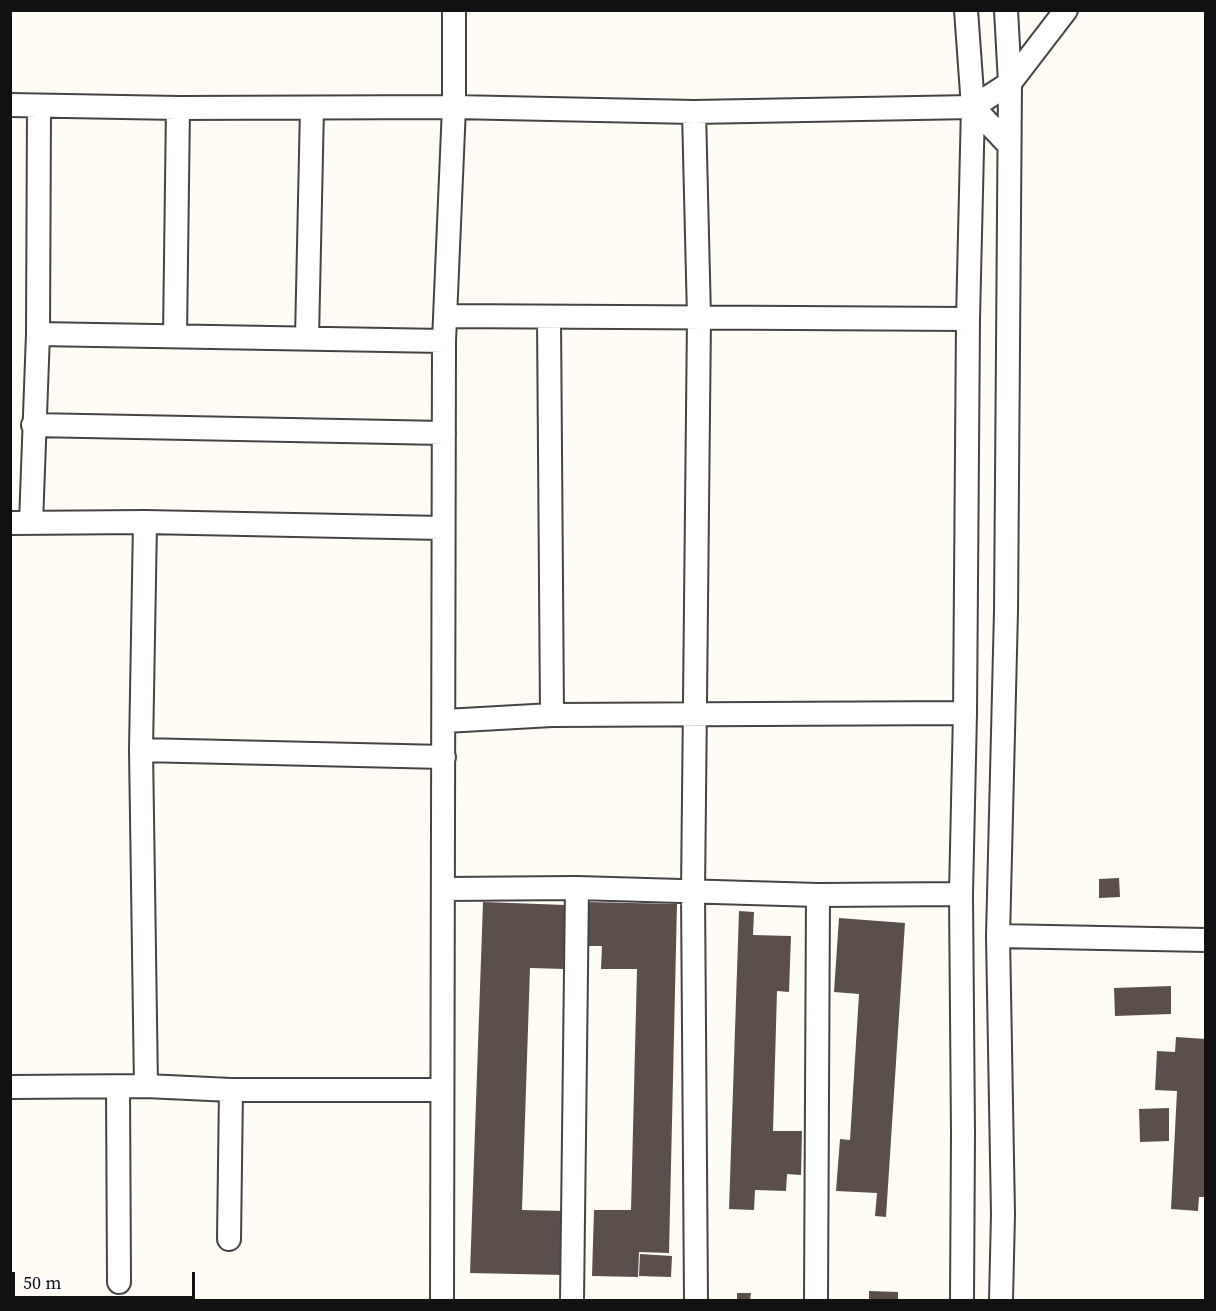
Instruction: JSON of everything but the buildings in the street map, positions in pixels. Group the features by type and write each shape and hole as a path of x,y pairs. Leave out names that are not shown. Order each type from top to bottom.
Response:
{"street":[{"path":"442,1300 444,340 454,106 454,10"},
{"path":"962,1300 961,894 973,107 966,10"},
{"path":"1001,1300 1003,1214 998,936 1006,611 1010,83 1006,10"},
{"path":"10,105 178,108 454,106 694,112 973,107 1010,83 1066,10"},
{"path":"39,106 38,334 33,425 21,523 145,522 443,528"},
{"path":"973,107 1009,145"},
{"path":"175,336 178,108"},
{"path":"307,338 312,108"},
{"path":"694,112 699,317 697,714 693,892 696,1300"},
{"path":"446,316 968,319"},
{"path":"549,318 552,716"},
{"path":"38,334 444,340"},
{"path":"33,425 444,433"},
{"path":"145,522 141,750 146,1086"},
{"path":"445,721 552,716 965,713"},
{"path":"141,750 444,757"},
{"path":"444,889 578,888 818,895 961,894"},
{"path":"572,1300 578,888"},
{"path":"816,1300 818,895"},
{"path":"998,936 1206,940"},
{"path":"10,1087 146,1086 231,1090 442,1090"},
{"path":"118,1087 119,1282"},
{"path":"229,1239 231,1090"}]}
